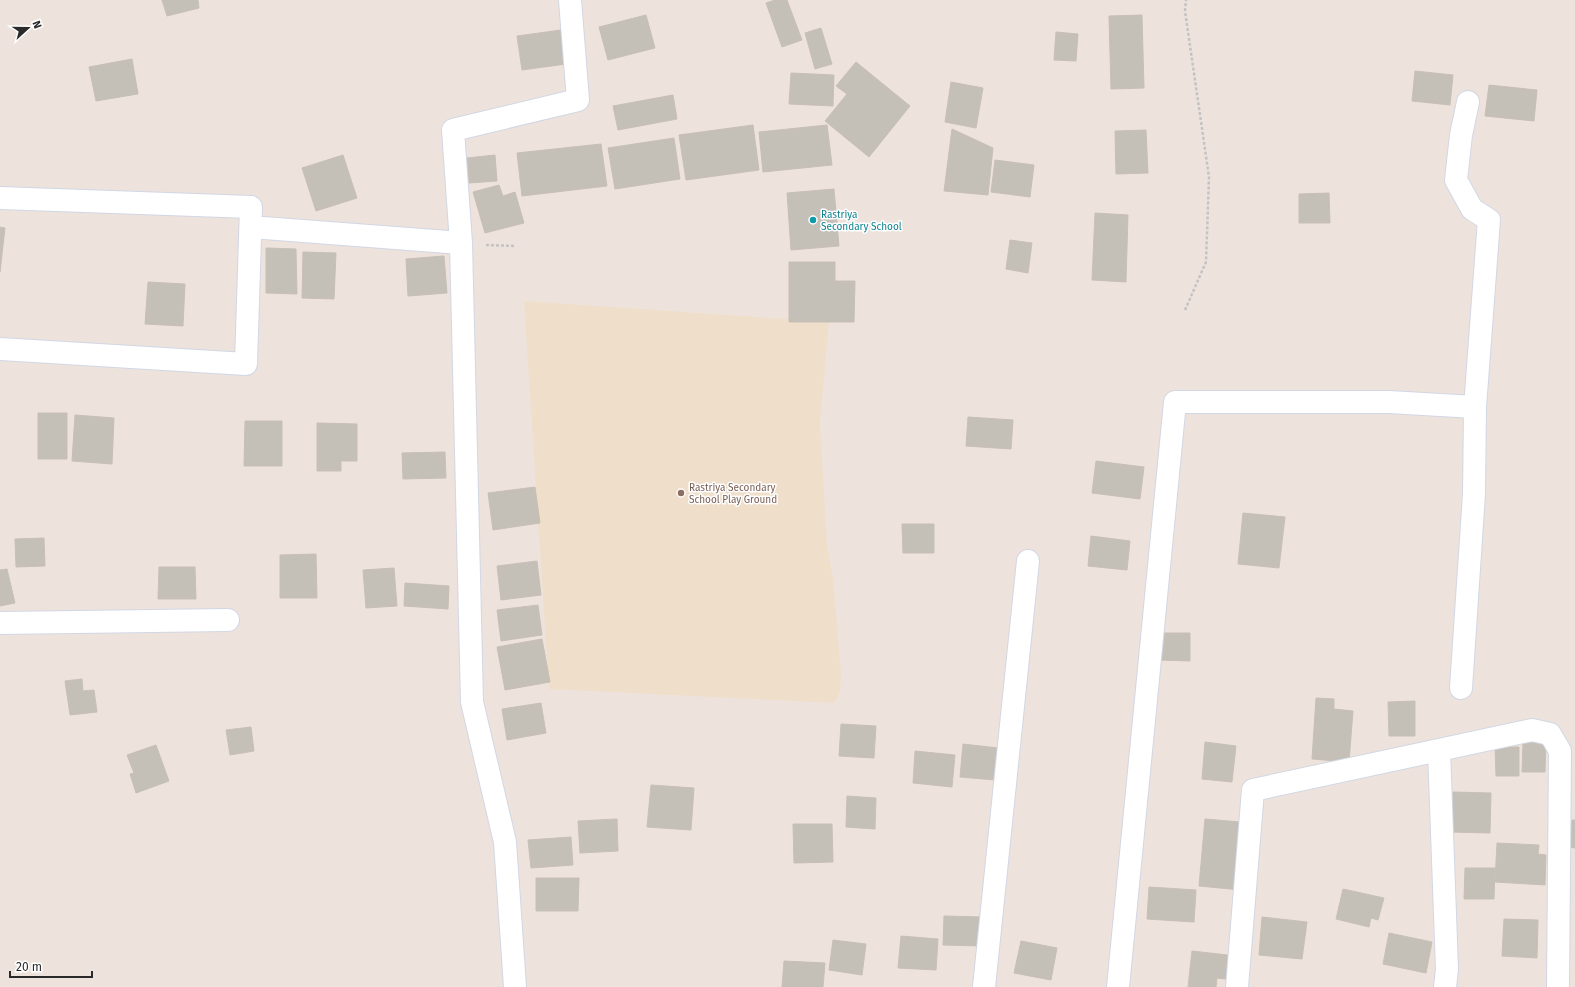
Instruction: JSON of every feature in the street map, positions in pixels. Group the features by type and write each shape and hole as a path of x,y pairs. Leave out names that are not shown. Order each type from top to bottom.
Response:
{"street":[{"path":"515,987 506,842 472,702 461,243 454,130 578,100 570,0"},
{"path":"1461,688 1474,494 1475,406 1489,220 1472,209 1456,180 1461,134 1468,102"},
{"path":"0,198 252,207 246,364 0,349"},
{"path":"251,227 461,243"},
{"path":"1118,987 1175,402 1389,402 1475,406"},
{"path":"984,987 1028,561"},
{"path":"0,623 228,620"},
{"path":"1237,987 1253,790 1532,730 1550,734 1560,751 1568,804 1558,987"},
{"path":"1439,750 1447,969 1445,987"}],"path":[{"path":"1185,310 1206,262 1209,177 1185,11 1186,0"}],"shaded area":[{"name":"Rastriya Secondary School Play Ground","path":"524,301 829,322 820,422 827,546 833,578 841,673 840,691 835,703 549,689"}],"building":[{"path":"162,0 198,0 199,8 167,16"},
{"path":"775,0 787,0 802,40 782,47 766,3"},
{"path":"646,15 655,48 608,60 599,27"},
{"path":"1142,15 1144,88 1111,89 1109,16"},
{"path":"821,28 832,64 815,69 805,33"},
{"path":"561,30 566,64 522,70 517,36"},
{"path":"1056,32 1078,34 1076,61 1054,60"},
{"path":"132,59 138,94 96,101 89,67"},
{"path":"856,62 910,106 869,157 825,121 847,94 836,86"},
{"path":"1415,71 1453,75 1450,105 1412,101"},
{"path":"791,73 834,75 833,106 789,104"},
{"path":"951,82 983,88 976,128 945,122"},
{"path":"1489,85 1537,90 1534,121 1485,116"},
{"path":"673,95 677,119 618,130 613,106"},
{"path":"753,125 759,170 686,180 679,135"},
{"path":"827,125 832,165 763,172 759,132"},
{"path":"952,129 993,148 988,195 944,191"},
{"path":"1146,130 1148,173 1116,174 1115,131"},
{"path":"674,138 680,179 615,189 608,148"},
{"path":"601,144 607,186 522,196 517,153"},
{"path":"343,155 357,198 316,211 302,168"},
{"path":"495,155 497,181 469,183 467,158"},
{"path":"995,160 1034,165 1030,197 991,192"},
{"path":"499,185 503,196 515,192 524,223 485,233 473,192"},
{"name":"Rastriya Secondary School","path":"834,189 839,246 791,250 787,193"},
{"path":"1329,193 1330,223 1299,223 1299,194"},
{"path":"1095,213 1128,215 1126,282 1092,280"},
{"path":"0,227 5,228 0,272"},
{"path":"1010,240 1032,243 1028,273 1006,269"},
{"path":"266,248 296,249 297,294 266,293"},
{"path":"303,252 336,253 334,299 302,298"},
{"path":"444,256 447,293 408,296 406,259"},
{"path":"789,262 835,262 835,281 855,281 854,322 789,322"},
{"path":"148,282 185,284 183,326 145,324"},
{"path":"38,413 67,413 67,459 38,459"},
{"path":"75,415 114,418 112,464 72,461"},
{"path":"968,417 1013,420 1011,449 966,446"},
{"path":"245,421 282,421 282,466 244,466"},
{"path":"317,423 357,424 357,461 341,461 341,471 317,471"},
{"path":"445,452 446,478 403,479 402,453"},
{"path":"1096,461 1144,467 1140,499 1092,493"},
{"path":"535,487 540,523 493,530 488,493"},
{"path":"1243,513 1285,517 1279,568 1238,564"},
{"path":"902,524 934,524 934,553 903,553"},
{"path":"1091,536 1130,541 1127,570 1088,566"},
{"path":"44,538 45,566 16,567 15,539"},
{"path":"316,554 317,598 280,598 280,555"},
{"path":"537,561 541,595 501,600 497,566"},
{"path":"159,567 195,567 196,599 158,599"},
{"path":"394,568 397,606 366,608 363,570"},
{"path":"7,569 15,603 0,606 0,570"},
{"path":"405,583 449,586 448,609 404,606"},
{"path":"538,605 542,635 501,641 497,610"},
{"path":"1158,633 1190,633 1190,661 1158,660"},
{"path":"542,639 550,682 505,690 497,647"},
{"path":"82,679 83,691 94,690 97,712 70,715 65,681"},
{"path":"1316,698 1334,699 1334,709 1353,711 1349,762 1312,759"},
{"path":"1415,701 1415,736 1389,736 1388,702"},
{"path":"541,703 546,733 507,740 502,709"},
{"path":"841,724 876,726 874,758 839,756"},
{"path":"251,727 254,751 230,755 226,730"},
{"path":"1205,742 1236,746 1232,782 1202,779"},
{"path":"1523,742 1546,743 1545,772 1522,772"},
{"path":"963,744 998,748 995,780 960,777"},
{"path":"156,745 169,781 136,793 130,774 134,773 127,755"},
{"path":"1495,747 1519,747 1519,776 1496,776"},
{"path":"915,751 955,755 952,787 913,783"},
{"path":"651,785 694,788 691,830 647,827"},
{"path":"1453,792 1491,793 1490,833 1451,832"},
{"path":"847,796 876,798 875,829 846,827"},
{"path":"617,819 618,851 580,853 578,821"},
{"path":"1205,819 1240,822 1241,890 1199,886"},
{"path":"1572,820 1575,820 1575,848 1569,847"},
{"path":"793,824 832,824 833,862 794,863"},
{"path":"571,837 573,865 531,868 528,840"},
{"path":"1497,843 1539,845 1538,854 1546,855 1545,885 1495,882"},
{"path":"1465,868 1495,868 1494,899 1464,899"},
{"path":"536,878 579,878 578,911 536,911"},
{"path":"1149,887 1196,890 1194,922 1147,919"},
{"path":"1343,889 1384,898 1378,920 1371,918 1369,927 1336,919"},
{"path":"944,916 982,917 981,946 943,945"},
{"path":"1262,917 1307,922 1302,959 1259,955"},
{"path":"1504,919 1538,920 1537,958 1502,956"},
{"path":"1389,933 1432,942 1426,973 1383,964"},
{"path":"901,936 938,939 936,970 898,968"},
{"path":"833,940 866,944 862,975 829,970"},
{"path":"1021,941 1057,948 1051,980 1014,973"},
{"path":"1192,951 1236,956 1233,980 1217,978 1216,987 1188,987"},
{"path":"784,961 825,963 823,987 782,987"}],"place":[{"name":"Rastriya Secondary School","path":"813,220"},
{"name":"Rastriya Secondary School Play Ground","path":"681,493"}]}
